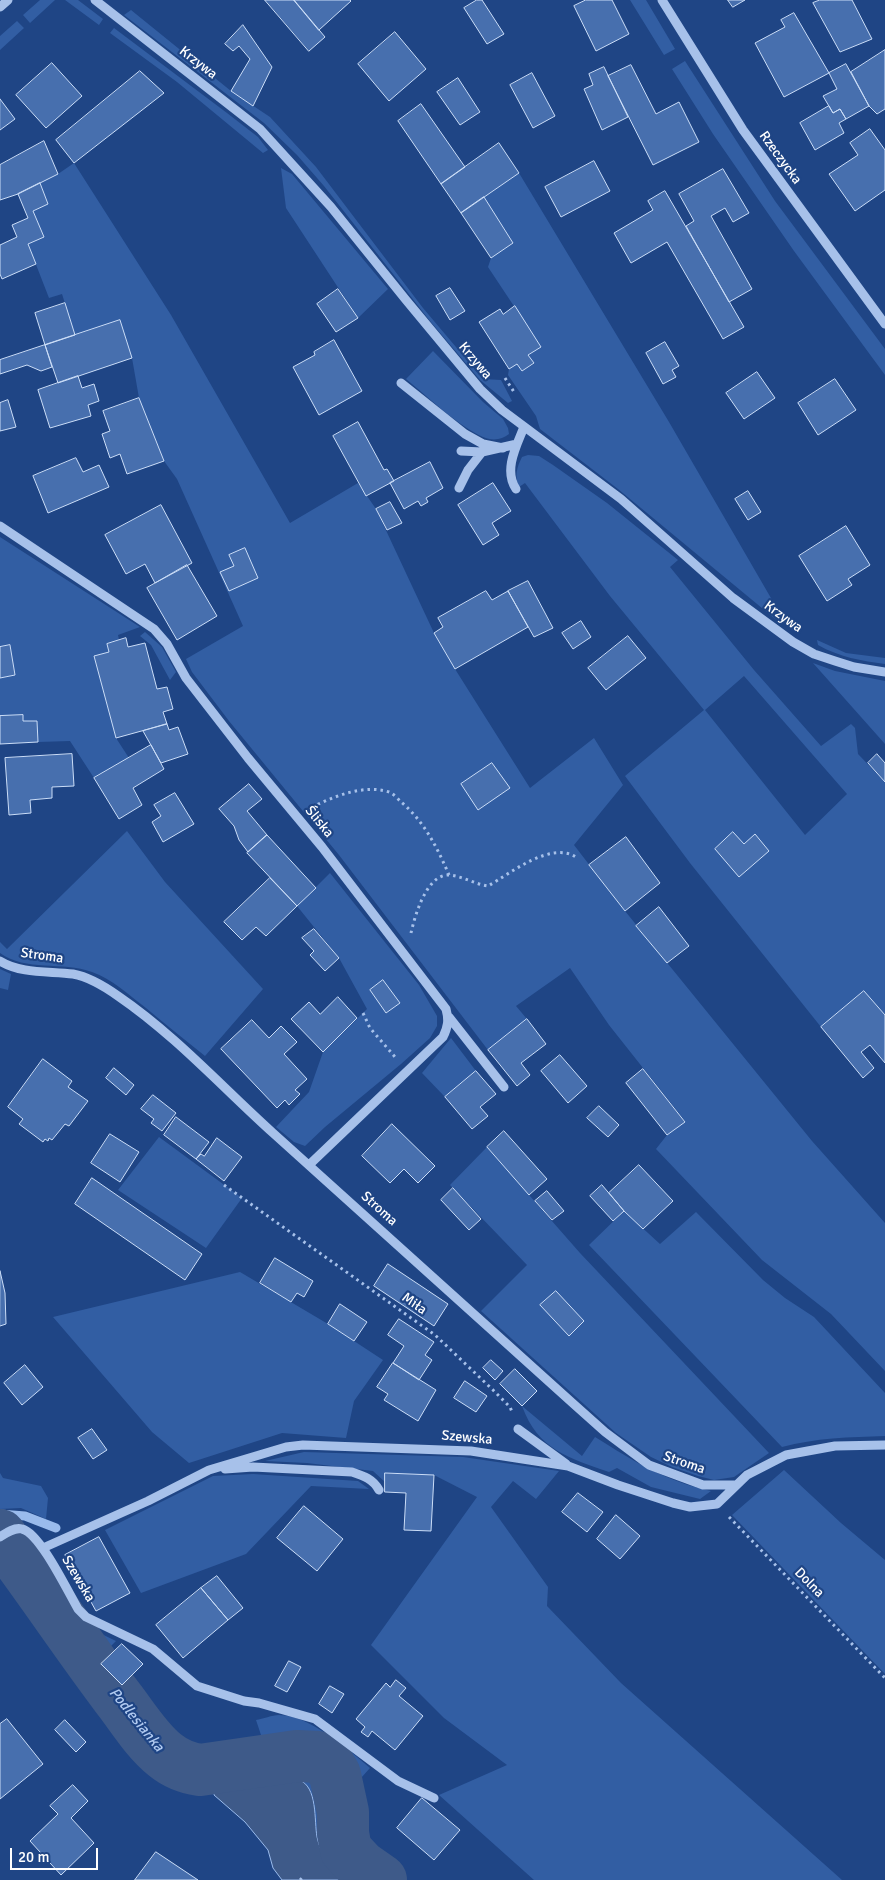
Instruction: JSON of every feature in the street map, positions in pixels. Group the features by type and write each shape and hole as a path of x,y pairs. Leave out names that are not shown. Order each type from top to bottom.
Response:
{"street":[{"path":"0,7 8,0"},
{"name":"Krzywa","path":"95,0 260,129 331,207 480,389 502,410 621,499 733,598 793,642 814,654 835,662 885,672"},
{"name":"Rzeczycka","path":"662,0 743,130 885,324"},
{"path":"401,383 465,434 484,444 503,448"},
{"path":"516,489 512,484 511,462 524,427"},
{"path":"461,451 482,452 517,444"},
{"path":"458,488 468,470 482,452"},
{"name":"Śliska","path":"0,526 154,629 166,644 186,678 441,1002 449,1018 504,1087"},
{"name":"Stroma","path":"0,961 15,967 35,971 74,974 102,985 148,1018 184,1049 309,1165 605,1432 649,1465 704,1485 735,1485"},
{"path":"309,1165 443,1037 449,1018"},
{"path":"518,1428 568,1466"},
{"name":"Szewska","path":"43,1548 148,1501 209,1470 286,1447 303,1445 471,1451 568,1466 673,1503 690,1507 717,1504"},
{"path":"717,1504 747,1475 786,1455 835,1446 885,1445"},
{"path":"209,1470 254,1468 352,1472 365,1476 375,1483 379,1490"},
{"name":"Szewska","path":"4,1534 16,1529 33,1535 43,1548 78,1609 86,1617 153,1648 197,1686 244,1701 259,1703 315,1719 398,1781 434,1798"}],"path":[{"path":"296,816 321,802 351,792 366,789 390,793 414,812 437,847 448,875"},
{"path":"404,955 415,916 427,889 437,880 448,875 488,886 540,856 568,852 576,857"},
{"path":"363,1013 370,1028 407,1071"},
{"name":"Miła","path":"224,1186 435,1335 510,1407 518,1428"},
{"name":"Dolna","path":"717,1504 885,1678"}],"shaded area":[{"path":"40,0 55,0 30,23 23,15"},
{"path":"65,0 78,0 103,19 99,25"},
{"path":"630,0 646,0 675,49 664,55"},
{"path":"131,10 231,91 270,117 316,167 423,308 483,379 501,380 512,401 508,403 480,380 430,321 324,186 297,155 264,123 124,15"},
{"path":"17,21 24,28 0,50 0,36"},
{"path":"114,28 258,137 268,150 263,153 177,82 110,33"},
{"path":"685,61 775,201 885,349 885,375 794,251 713,134 672,69"},
{"path":"74,163 171,315 290,523 358,483 376,509 434,633 530,788 594,738 623,785 574,845 625,911 812,1141 885,1223 885,1371 831,1314 762,1260 656,1149 667,1135 685,1121 609,1025 570,968 516,1006 527,1019 488,1050 339,855 229,721 192,672 186,659 243,626 177,479 164,461 139,398 132,358 120,321 75,335 62,294 49,298 28,244 43,237 33,211 48,204 40,183"},
{"path":"281,168 292,174 388,289 358,318 286,208"},
{"path":"519,173 669,422 786,624 780,623 618,489 540,429 536,416 508,375 509,369 517,364 522,371 534,364 528,355 541,347 488,267 491,258 513,243 484,197"},
{"path":"433,351 483,402 503,419 509,434 500,439 493,439 473,432 453,419 406,379"},
{"path":"528,455 539,456 553,465 607,503 678,560 670,567 754,670 821,746 851,724 855,728 858,754 885,782 885,1015 864,991 821,1027 690,863 625,776 704,710 610,596 525,483 519,487 517,472 522,457","holes":["744,676 847,794 805,835 705,710"]},
{"path":"0,537 140,627 118,635 119,640 107,644 109,652 95,656 116,738 129,758 94,778 70,741 38,742 37,721 23,721 23,716 0,716 0,678 15,675 10,645 0,647"},
{"path":"145,632 162,647 176,672 170,680 151,645 140,636"},
{"path":"817,640 846,653 885,658 885,664 859,660 834,653 818,645"},
{"path":"813,663 835,671 885,681 885,744"},
{"path":"127,831 165,882 263,989 205,1056 127,993 99,975 69,967 21,962 10,959 0,953 0,942 7,949"},
{"path":"330,873 419,985 437,1016 437,1026 430,1038 305,1146 294,1142 276,1127 309,1092 323,1052 367,1009 339,958 297,906"},
{"path":"0,969 11,974 8,990 0,988"},
{"path":"451,1038 476,1071 445,1097 422,1073"},
{"path":"159,1137 242,1198 206,1248 118,1190"},
{"path":"487,1147 580,1253 769,1453 734,1477 714,1480 672,1467 651,1457 616,1433 481,1311 527,1265 450,1185"},
{"path":"624,1211 660,1244 696,1212 763,1280 785,1298 814,1317 885,1393 885,1436 820,1440 782,1447 589,1245"},
{"path":"240,1272 328,1324 383,1360 354,1401 346,1438 282,1433 189,1463 152,1432 53,1317"},
{"path":"522,1406 582,1456 595,1437 651,1470 679,1482 711,1491 700,1499 651,1487 617,1468 609,1472 568,1457 546,1443 529,1421"},
{"path":"304,1452 463,1457 559,1471 536,1499 513,1481 491,1507 548,1587 547,1606 621,1683 842,1880 534,1880 439,1795 507,1765 444,1718 371,1645 477,1497 434,1475 386,1473 385,1482 373,1471 307,1463 265,1461"},
{"path":"784,1470 841,1523 885,1560 885,1674 732,1515"},
{"path":"0,1473 3,1478 41,1486 48,1498 46,1519 21,1508 0,1509"},
{"path":"253,1474 358,1481 369,1489 311,1486 246,1554 141,1593 105,1530 213,1476"},
{"path":"21,1540 31,1546 43,1572 73,1617 85,1626 116,1641 96,1661 157,1736 186,1758 203,1762 268,1756 256,1720 279,1715 291,1716 328,1734 370,1768 352,1788 361,1844 371,1863 399,1880 343,1880 328,1865 317,1837 311,1791 299,1780 225,1788 215,1790 214,1795 159,1765 109,1712 82,1676 0,1555 0,1548"},
{"path":"299,1780 305,1784 312,1796 317,1837 321,1849 330,1865 343,1880 282,1880 273,1868 268,1850 245,1822 214,1795 215,1790 225,1788"}],"building":[{"path":"265,0 294,0 325,37 309,51"},
{"path":"294,0 350,0 351,1 319,30"},
{"path":"477,0 482,0 504,34 487,44 464,8"},
{"path":"586,0 612,0 629,34 596,51 574,6"},
{"path":"728,0 745,0 733,7"},
{"path":"820,0 852,0 872,39 840,52 813,3"},
{"path":"794,13 829,73 784,97 755,43 785,27 781,20"},
{"path":"243,25 272,67 253,106 231,91 250,59 239,46 233,51 225,44"},
{"path":"395,32 426,69 389,101 358,64"},
{"path":"885,50 885,109 877,114 869,106 851,72"},
{"path":"52,63 82,96 46,128 16,95"},
{"path":"846,64 869,106 846,119 840,109 833,113 823,96 837,89 829,73"},
{"path":"631,65 656,114 679,102 699,142 653,165 608,76"},
{"path":"604,67 628,117 602,130 584,89 593,85 589,74"},
{"path":"140,71 164,93 74,163 56,140"},
{"path":"532,73 555,116 533,128 510,85"},
{"path":"458,78 480,112 460,125 437,92"},
{"path":"0,99 15,119 0,130"},
{"path":"421,104 465,167 441,184 398,121"},
{"path":"829,106 833,113 840,109 846,119 839,123 844,133 815,150 800,123"},
{"path":"870,129 885,150 885,190 855,211 829,174 858,155 850,143"},
{"path":"44,141 58,174 18,194 0,200 0,165"},
{"path":"499,143 519,173 461,213 441,184"},
{"path":"594,161 610,191 561,217 545,187"},
{"path":"723,169 749,213 733,222 725,208 711,216 752,289 729,302 686,226 694,221 679,194"},
{"path":"40,183 48,204 33,211 44,237 28,244 36,264 2,279 0,274 0,245 17,237 12,225 28,218 18,194"},
{"path":"665,191 744,327 723,339 667,242 631,263 614,233 653,210 648,201"},
{"path":"484,197 513,243 491,258 461,213"},
{"path":"450,288 465,311 450,320 436,296"},
{"path":"338,289 358,318 336,332 317,304"},
{"path":"65,303 75,335 45,345 35,313"},
{"path":"515,306 541,347 528,355 534,363 522,371 517,364 509,369 479,322 500,309 503,314"},
{"path":"120,320 132,358 58,383 45,345"},
{"path":"334,340 362,391 319,415 293,367 315,355 314,352"},
{"path":"665,342 679,366 672,370 676,377 663,384 646,353"},
{"path":"45,345 52,367 41,371 27,365 0,374 0,360"},
{"path":"757,372 775,398 744,419 726,393"},
{"path":"78,376 82,388 94,384 99,401 88,405 91,416 50,428 38,390"},
{"path":"835,379 856,410 818,435 798,403"},
{"path":"139,398 164,461 127,474 120,454 110,458 102,434 110,431 103,411"},
{"path":"8,400 16,427 0,431 0,403"},
{"path":"358,422 384,470 387,469 394,481 366,496 333,436"},
{"path":"76,458 83,472 99,465 109,487 48,513 33,476"},
{"path":"430,462 443,488 426,498 428,502 421,506 418,501 404,509 390,483"},
{"path":"493,483 511,511 492,523 499,535 483,545 458,505"},
{"path":"748,491 761,512 748,520 735,499"},
{"path":"390,502 402,523 387,530 376,509"},
{"path":"161,505 192,563 155,583 145,564 126,574 105,535"},
{"path":"846,526 870,565 848,579 852,585 827,601 799,556"},
{"path":"245,548 258,578 229,591 220,572 234,566 229,555"},
{"path":"187,565 217,616 177,640 147,588"},
{"path":"528,581 553,628 534,637 508,591"},
{"path":"486,591 492,600 508,591 528,627 455,669 434,633 443,627 438,618"},
{"path":"581,621 591,637 573,649 562,633"},
{"path":"628,636 646,658 606,690 588,668"},
{"path":"126,638 128,647 145,643 157,689 167,687 173,709 163,712 167,724 116,738 94,656 109,652 107,644"},
{"path":"10,645 15,675 0,678 0,647"},
{"path":"23,715 23,721 37,721 38,742 0,744 0,716"},
{"path":"167,724 169,730 178,727 188,754 161,763 143,731"},
{"path":"151,745 164,769 133,788 142,805 119,819 94,778"},
{"path":"72,754 74,786 52,787 52,798 30,800 31,813 9,815 5,758"},
{"path":"877,754 885,763 885,782 868,763"},
{"path":"492,763 510,788 478,810 461,784"},
{"path":"249,784 262,799 247,811 267,835 248,852 239,840 234,826 219,809"},
{"path":"175,793 194,824 163,842 152,822 161,816 154,805"},
{"path":"733,832 744,844 755,834 769,851 739,877 715,849"},
{"path":"267,835 316,888 297,906 247,853"},
{"path":"626,837 660,883 625,911 589,865"},
{"path":"270,878 297,906 266,936 256,927 242,940 224,922"},
{"path":"659,907 689,946 667,963 636,926"},
{"path":"314,929 339,958 325,971 310,955 314,951 302,938"},
{"path":"383,980 400,1003 386,1013 370,990"},
{"path":"864,991 885,1015 885,1063 870,1045 861,1052 874,1068 863,1078 821,1027"},
{"path":"338,997 357,1018 323,1052 291,1019 309,1002 320,1014"},
{"path":"527,1019 546,1044 521,1063 530,1075 517,1086 488,1050"},
{"path":"252,1020 269,1038 281,1026 297,1042 284,1054 307,1079 295,1090 300,1094 289,1105 285,1100 277,1108 221,1049"},
{"path":"560,1055 587,1086 568,1103 541,1071"},
{"path":"43,1059 72,1081 68,1087 88,1101 69,1126 65,1124 52,1140 49,1138 48,1141 45,1139 43,1142 19,1124 23,1119 8,1107"},
{"path":"114,1068 134,1085 126,1095 106,1078"},
{"path":"643,1069 685,1122 667,1135 626,1083"},
{"path":"476,1071 496,1094 480,1107 488,1116 472,1129 445,1097"},
{"path":"153,1095 176,1113 162,1131 151,1123 154,1119 141,1109"},
{"path":"599,1106 619,1125 608,1137 587,1118"},
{"path":"176,1117 209,1142 196,1159 164,1135"},
{"path":"392,1124 435,1166 418,1183 404,1169 390,1183 362,1156"},
{"path":"504,1131 547,1179 529,1195 487,1147"},
{"path":"110,1134 139,1152 120,1182 91,1163"},
{"path":"217,1138 242,1157 224,1181 196,1159 201,1154 204,1156"},
{"path":"639,1165 673,1201 643,1229 609,1193"},
{"path":"92,1178 202,1254 185,1280 75,1204"},
{"path":"602,1185 624,1211 613,1221 590,1196"},
{"path":"453,1188 481,1219 469,1230 441,1200"},
{"path":"547,1191 564,1211 552,1220 535,1201"},
{"path":"275,1258 313,1281 304,1297 297,1293 291,1302 260,1283"},
{"path":"388,1264 448,1304 434,1326 374,1286"},
{"path":"0,1271 5,1293 6,1324 0,1326"},
{"path":"556,1291 584,1321 569,1336 540,1305"},
{"path":"340,1304 367,1322 354,1341 328,1324"},
{"path":"399,1319 434,1342 425,1355 432,1360 419,1380 393,1363 404,1346 388,1335"},
{"path":"491,1360 503,1371 495,1380 483,1368"},
{"path":"393,1363 436,1390 418,1421 384,1400 388,1394 377,1387"},
{"path":"25,1365 43,1387 22,1405 4,1383"},
{"path":"515,1369 537,1391 522,1406 500,1384"},
{"path":"465,1381 487,1396 476,1412 454,1398"},
{"path":"92,1429 107,1450 93,1459 78,1438"},
{"path":"385,1473 434,1475 431,1531 404,1530 406,1493 385,1492"},
{"path":"578,1493 603,1512 587,1532 562,1512"},
{"path":"304,1506 343,1539 317,1571 277,1538"},
{"path":"616,1515 640,1536 620,1559 597,1539"},
{"path":"99,1537 130,1593 96,1611 65,1555"},
{"path":"217,1576 243,1608 228,1620 201,1588"},
{"path":"201,1588 228,1620 183,1658 156,1625"},
{"path":"122,1644 143,1664 122,1685 101,1664"},
{"path":"289,1661 301,1667 287,1692 275,1686"},
{"path":"396,1680 406,1688 399,1696 423,1716 395,1750 372,1731 368,1737 361,1732 365,1727 356,1719 386,1683 390,1687"},
{"path":"330,1686 344,1694 332,1713 319,1704"},
{"path":"7,1719 43,1764 0,1799 0,1724"},
{"path":"65,1720 86,1742 76,1752 55,1730"},
{"path":"73,1785 88,1801 71,1818 94,1843 61,1875 30,1841 58,1814 50,1806"},
{"path":"422,1798 460,1830 434,1860 397,1828"},
{"path":"156,1852 198,1880 135,1880"}],"waterway":[{"path":"0,1514 25,1516 56,1528"},
{"name":"Podlesianka","path":"0,1535 102,1677 158,1749 177,1763 200,1770 297,1756 318,1757 329,1765 335,1775 343,1812 343,1833 346,1850 361,1866 381,1880"}]}
